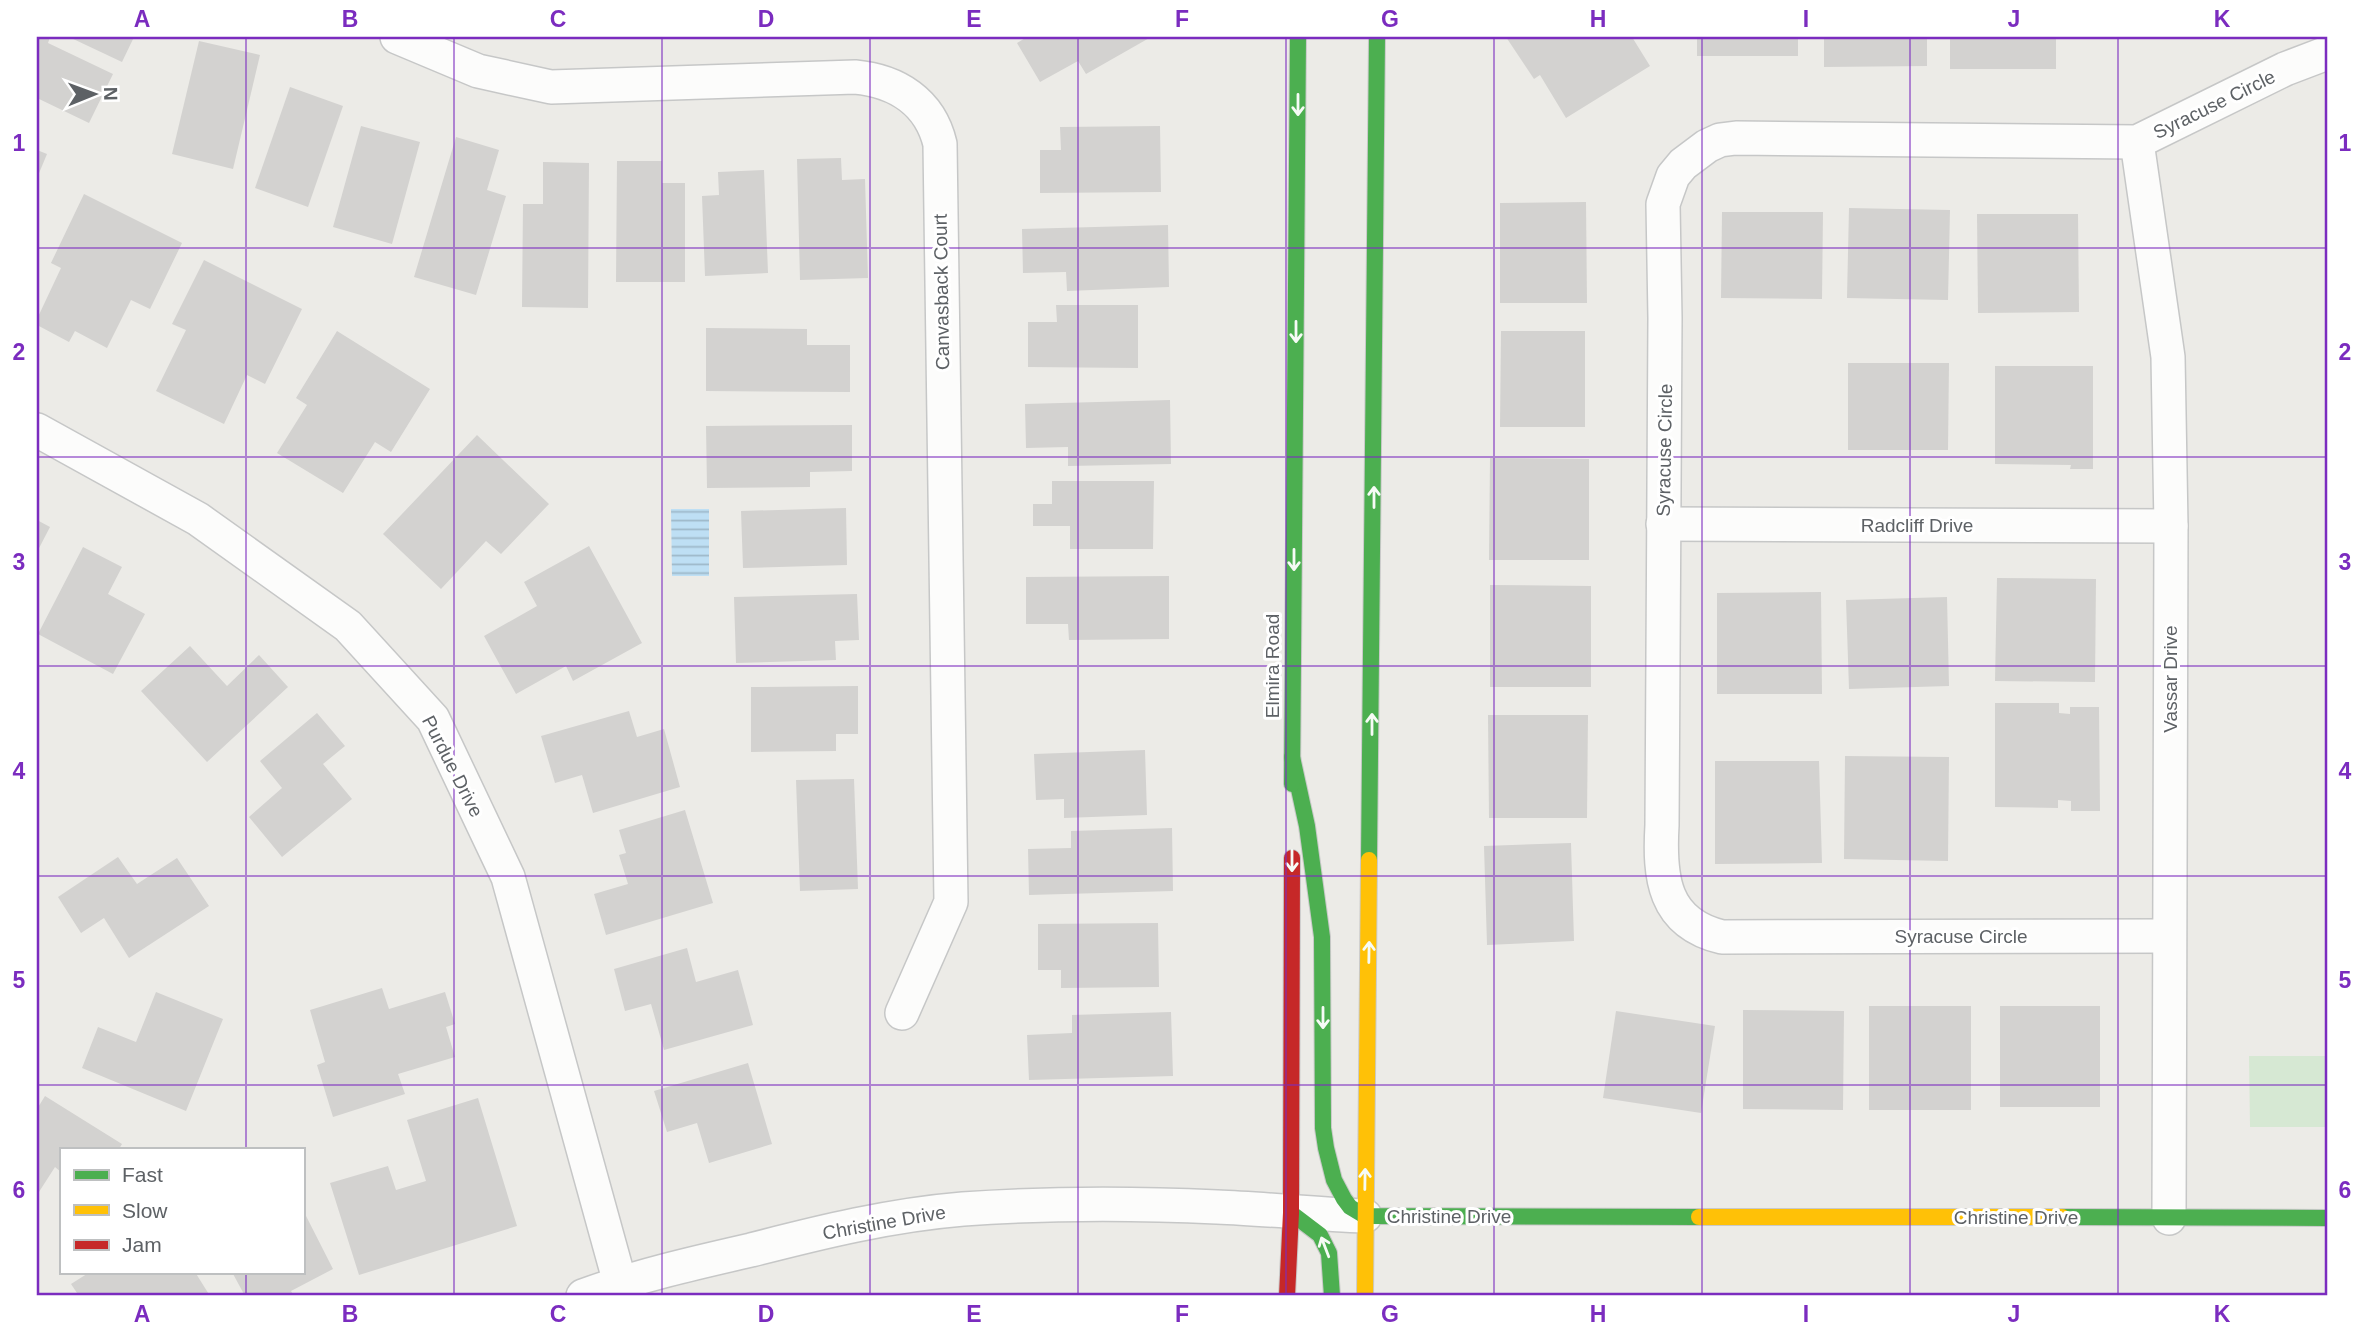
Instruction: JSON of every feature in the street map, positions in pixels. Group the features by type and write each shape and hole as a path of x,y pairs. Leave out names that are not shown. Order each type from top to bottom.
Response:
{"main road":[{"name":"Elmira Road","path":"1287,1296 1291,1213 1298,37"},
{"path":"1365,1296 1377,37"},
{"path":"1292,757 1307,825 1322,937 1325,1156 1350,1207 1365,1216"},
{"path":"1291,1213 1320,1235 1328,1253 1332,1296"},
{"name":"Christine Drive","path":"1365,1216 2327,1218"}],"street":[{"name":"Canvasback Court","path":"397,37 478,71 551,86 856,77 871,79 887,84 910,97 936,124 940,144 951,902 902,1013"},
{"name":"Syracuse Circle","path":"2169,936 1722,937 1701,931 1674,906 1664,885 1660,855 1665,292 1663,204 1673,176 1695,153 1720,140 2137,142 2285,69 2327,52"},
{"name":"Vassar Drive","path":"2137,142 2168,357 2171,526 2169,1218"},
{"name":"Purdue Drive","path":"37,430 198,519 348,626 433,719 508,877 620,1283"},
{"name":"Radcliff Drive","path":"1663,524 2171,526"},
{"name":"Christine Drive","path":"583,1296 620,1283 857,1223 903,1215 962,1209 1084,1204 1220,1207 1365,1216"}],"green space":[{"path":"2249,1056 2327,1056 2327,1127 2250,1127"}],"water":[{"path":"671,509 709,509 709,576 672,576"}],"building":[{"path":"37,37 50,37 48,43 113,74 89,123 37,98"},
{"path":"69,37 134,37 122,62"},
{"path":"1027,37 1151,37 1086,74 1078,61 1040,82 1017,43"},
{"path":"1506,37 1632,37 1650,66 1566,118 1540,75 1534,79"},
{"path":"1697,37 1798,37 1798,56 1697,56"},
{"path":"1824,37 1927,37 1927,66 1824,67"},
{"path":"1950,37 2056,37 2056,69 1950,69"},
{"path":"199,41 260,55 233,169 172,154"},
{"path":"290,87 343,106 308,207 255,188"},
{"path":"361,126 420,142 392,244 333,227"},
{"path":"1160,126 1161,192 1040,193 1040,150 1061,150 1060,127"},
{"path":"456,137 499,150 487,190 506,196 476,295 414,277"},
{"path":"37,150 47,154 37,178"},
{"path":"841,158 842,180 865,179 868,278 800,280 797,159"},
{"path":"617,161 662,161 662,183 685,183 685,282 616,282"},
{"path":"543,162 589,163 588,308 522,307 523,204 543,204"},
{"path":"764,170 768,273 705,276 702,196 719,195 718,172"},
{"path":"84,194 182,243 150,309 131,300 107,348 75,331 69,342 37,325 37,319 61,268 51,263"},
{"path":"1586,202 1587,303 1500,303 1500,203"},
{"path":"1849,208 1950,210 1948,300 1847,298"},
{"path":"1722,212 1823,212 1822,299 1721,298"},
{"path":"1977,214 2078,214 2079,312 1978,313"},
{"path":"1168,225 1169,287 1067,291 1066,272 1023,273 1022,229"},
{"path":"204,260 302,309 265,384 247,375 224,424 156,391 186,330 172,324"},
{"path":"1056,305 1138,305 1138,368 1028,367 1028,322 1057,322"},
{"path":"706,328 807,329 807,345 850,345 850,392 706,391"},
{"path":"337,331 430,389 391,452 375,442 343,493 277,453 307,405 296,398"},
{"path":"1501,331 1585,331 1585,427 1500,427"},
{"path":"1848,363 1949,363 1948,450 1848,450"},
{"path":"1995,366 2093,366 2093,469 2070,469 2071,465 1995,464"},
{"path":"1170,400 1171,464 1068,466 1068,447 1026,448 1025,404"},
{"path":"852,425 852,471 810,472 810,487 707,488 706,426"},
{"path":"477,435 549,504 501,554 486,541 441,589 383,534"},
{"path":"1490,458 1589,459 1589,560 1489,560"},
{"path":"1052,481 1154,481 1153,549 1070,549 1070,526 1033,526 1033,504 1052,504"},
{"path":"846,508 847,565 743,568 741,511"},
{"path":"37,520 50,527 37,552"},
{"path":"589,546 642,643 573,681 566,666 516,694 484,636 537,606 524,582"},
{"path":"83,547 122,567 108,594 145,614 113,674 38,634"},
{"path":"1169,576 1169,639 1069,640 1068,624 1026,624 1026,577"},
{"path":"1997,578 2096,579 2095,682 1995,681"},
{"path":"1490,585 1591,586 1591,687 1490,687"},
{"path":"1821,592 1822,694 1717,694 1717,593"},
{"path":"857,594 859,640 835,641 836,660 736,663 734,597"},
{"path":"1947,597 1949,686 1849,689 1846,600"},
{"path":"190,646 227,686 259,655 288,687 207,762 141,691"},
{"path":"858,686 858,734 836,734 836,751 751,752 751,687"},
{"path":"1995,703 2059,703 2059,713 2070,714 2070,707 2099,707 2100,811 2071,811 2071,801 2058,800 2058,808 1995,807"},
{"path":"629,711 637,737 664,729 680,787 593,813 582,775 555,783 541,736"},
{"path":"317,713 345,746 323,764 352,799 282,857 249,817 282,788 260,761"},
{"path":"1488,715 1588,715 1587,818 1489,818"},
{"path":"1145,750 1147,815 1064,818 1064,799 1036,800 1034,754"},
{"path":"1845,756 1949,757 1948,861 1844,859"},
{"path":"1715,761 1819,761 1822,863 1715,864"},
{"path":"854,779 858,889 800,891 796,780"},
{"path":"685,810 713,903 606,935 594,894 628,884 619,855 626,853 619,830"},
{"path":"1172,828 1173,891 1029,895 1028,849 1071,848 1071,831"},
{"path":"1571,843 1574,941 1487,945 1484,846"},
{"path":"118,857 137,884 177,858 209,906 129,958 104,918 81,933 58,897"},
{"path":"1158,923 1159,987 1061,988 1061,970 1038,970 1038,924"},
{"path":"687,948 696,982 738,970 753,1025 664,1050 651,1004 625,1011 614,969"},
{"path":"382,988 389,1009 445,992 455,1024 446,1027 455,1057 398,1074 405,1094 333,1117 317,1065 325,1062 310,1010"},
{"path":"156,992 223,1019 186,1111 82,1068 98,1027 136,1042"},
{"path":"1869,1006 1971,1006 1971,1110 1869,1110"},
{"path":"2000,1006 2100,1006 2100,1107 2000,1107"},
{"path":"1743,1010 1844,1011 1843,1110 1743,1109"},
{"path":"1616,1011 1715,1026 1701,1113 1603,1098"},
{"path":"1171,1012 1173,1076 1029,1080 1027,1035 1072,1033 1072,1015"},
{"path":"748,1063 772,1144 709,1163 697,1123 667,1132 654,1091"},
{"path":"45,1096 122,1144 120,1148 60,1148 60,1171 55,1167 37,1195 37,1109"},
{"path":"478,1098 517,1226 359,1275 330,1183 388,1166 396,1190 426,1181 407,1120"},
{"path":"304,1212 333,1269 291,1291 294,1296 245,1296 233,1274 304,1274"},
{"path":"87,1274 196,1274 210,1296 79,1296 71,1284"}],"traffic: fast":[{"path":"1292,784 1298,37"},
{"path":"1369,860 1377,37"},
{"path":"1292,757 1307,826 1322,937 1323,1128 1334,1180 1350,1207 1365,1216 1699,1217"},
{"path":"1291,1213 1320,1235 1329,1253 1332,1296"},
{"path":"2062,1217 2327,1218"}],"traffic: slow":[{"path":"1365,1296 1369,860"},
{"path":"1699,1217 2062,1217"}],"traffic: jam":[{"path":"1287,1296 1291,1213 1292,858"}]}
